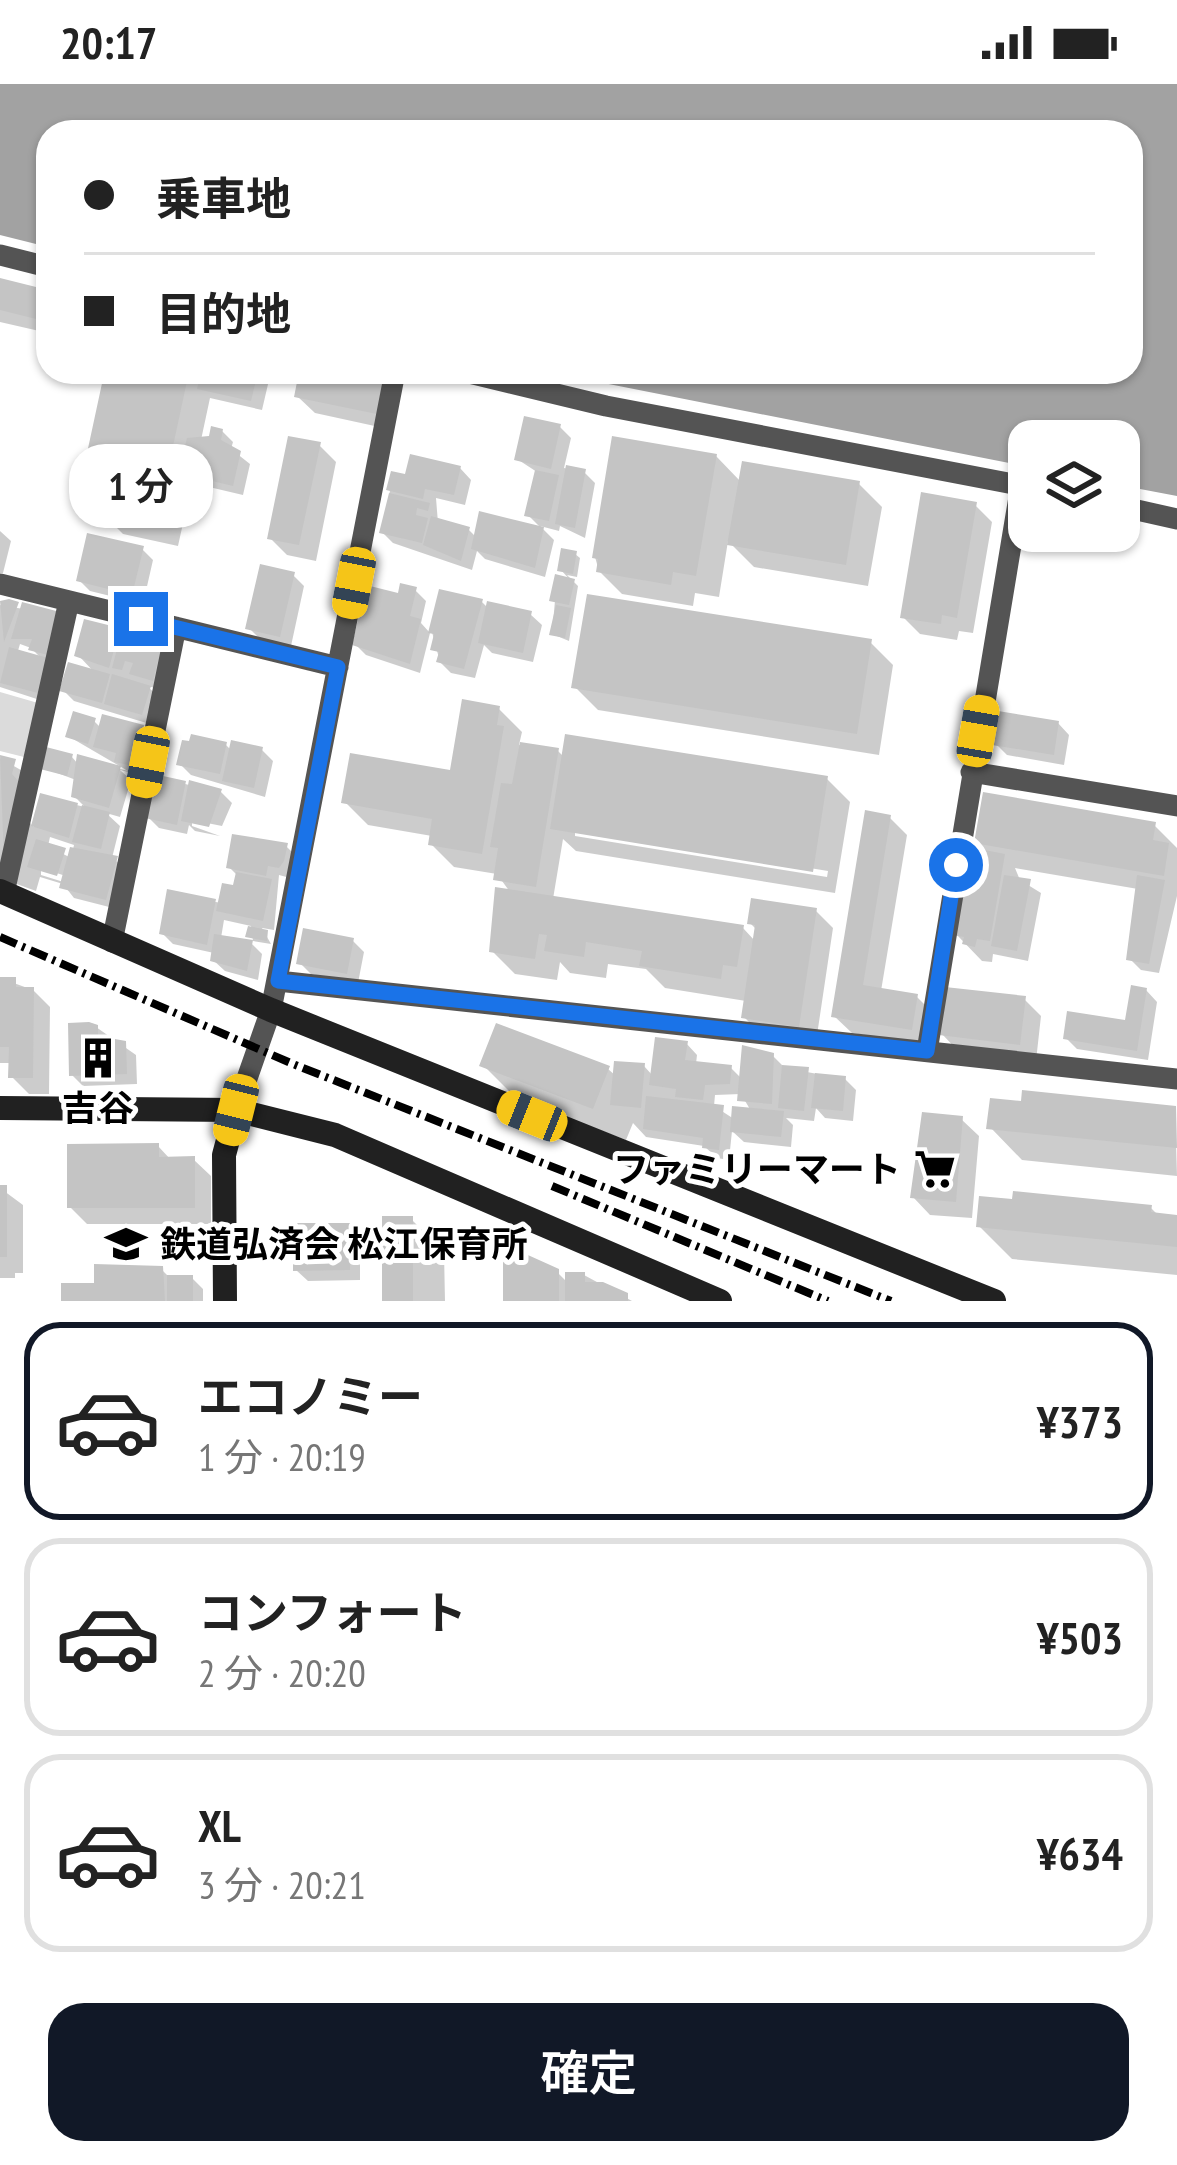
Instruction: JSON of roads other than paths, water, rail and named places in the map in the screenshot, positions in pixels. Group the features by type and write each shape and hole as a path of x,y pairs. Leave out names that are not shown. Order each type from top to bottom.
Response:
{"street":[{"path":"0,255 36,264"},
{"path":"225,1301 224,1155 278,981 393,384"},
{"path":"515,384 606,406 1008,483"},
{"path":"1140,511 1177,519"},
{"path":"927,1051 970,772 1012,552"},
{"path":"0,584 338,667"},
{"path":"69,601 2,892 271,1010 994,1301"},
{"path":"112,942 176,628"},
{"path":"970,772 1177,806"},
{"path":"278,981 1177,1079"},
{"path":"0,1108 236,1110 335,1135 720,1301"}],"railway":[{"path":"0,937 293,1064 891,1301"},
{"path":"552,1186 828,1301"}],"place":[{"name":"吉谷","path":"98,1058"},
{"name":"ファミリーマート","path":"935,1169"},
{"name":"鉄道弘済会 松江保育所","path":"126,1244"}]}
